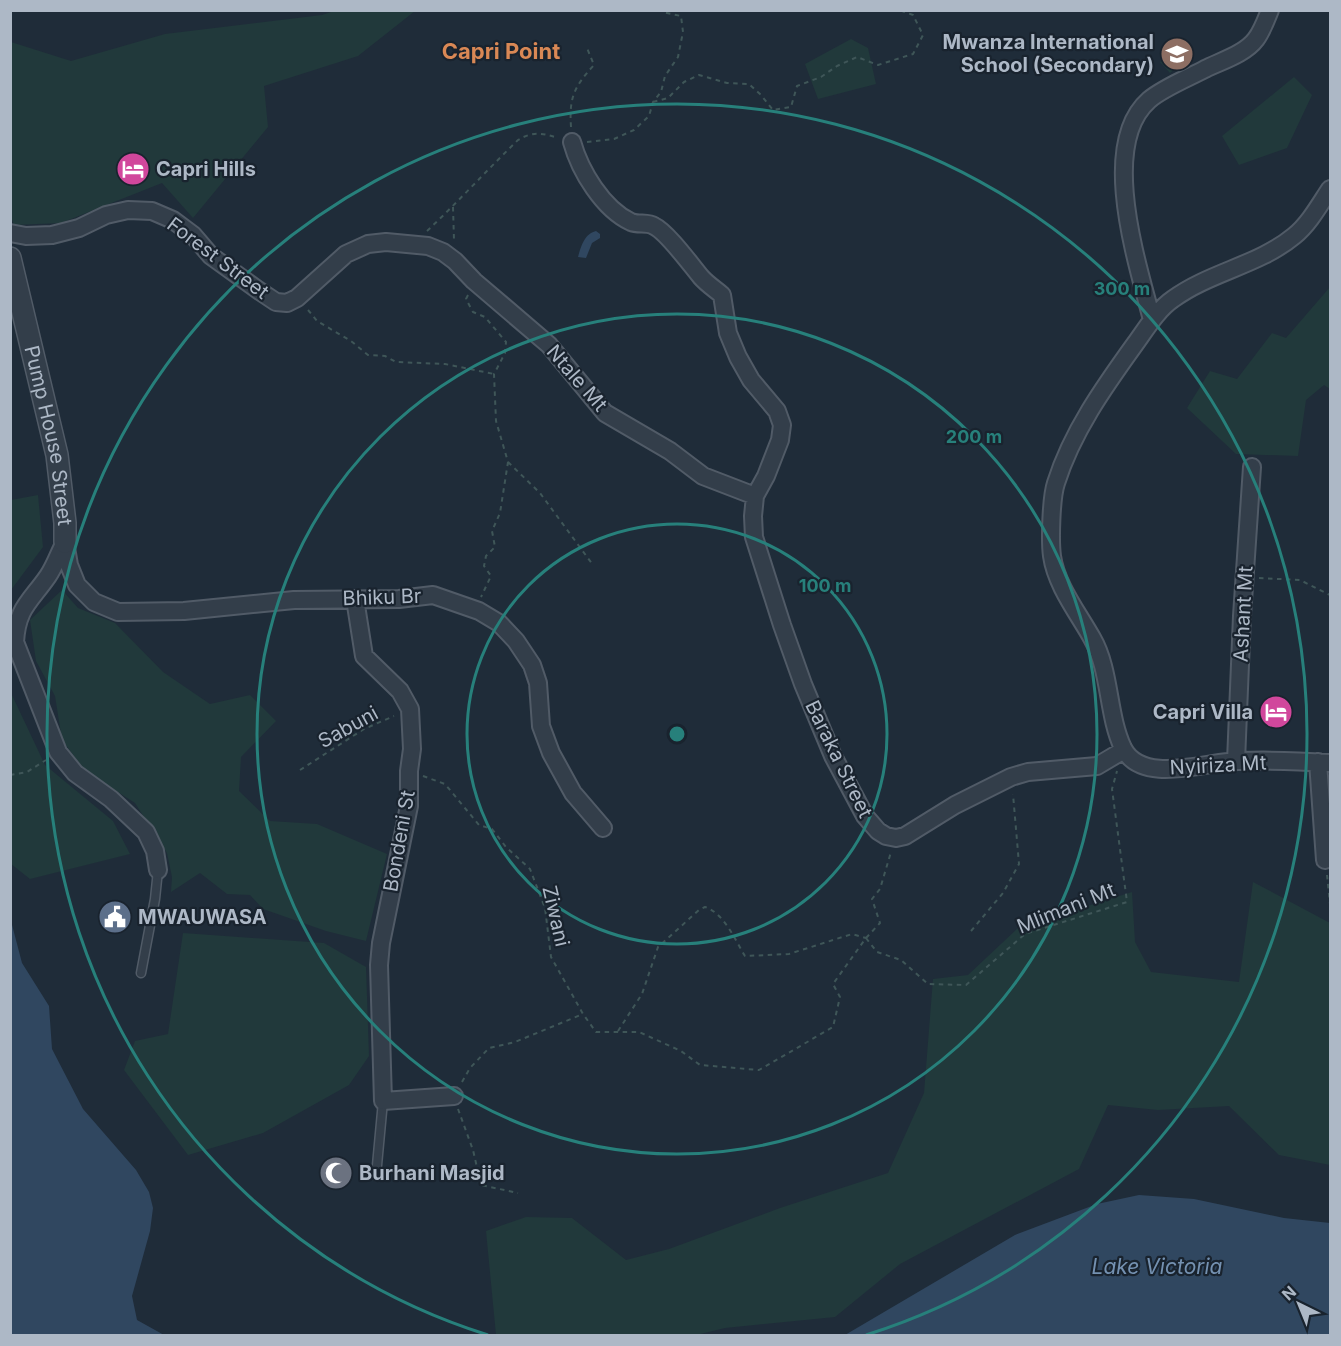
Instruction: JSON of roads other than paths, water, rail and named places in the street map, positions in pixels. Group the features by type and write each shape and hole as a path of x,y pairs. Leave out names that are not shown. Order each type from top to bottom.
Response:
{"street":[{"path":"1152,320 1128,220 1124,187 1127,143 1134,118 1149,100 1237,54 1256,41 1270,10"},
{"path":"572,142 583,173 600,195 632,222 655,226 684,254 703,279 722,295 728,333 738,357 752,380 777,411 782,425 780,440 766,476 755,496"},
{"path":"1124,750 1096,645 1054,567 1052,554 1055,485 1070,446 1098,397 1152,320 1170,300 1188,289 1270,252 1295,235 1319,207 1330,189"},
{"name":"Forest Street","path":"10,233 26,236 52,235 79,228 117,212 152,211 173,220 193,236 211,256 276,302 287,303 297,298 353,250 368,244 386,242 411,245"},
{"name":"Ntale Mt","path":"411,245 428,246 455,261 474,281 549,345 605,412 670,450 703,476 755,496"},
{"name":"Pump House Street","path":"10,258 57,455 65,542"},
{"name":"Ashant Mt","path":"1236,761 1244,577 1252,467"},
{"name":"Baraka Street","path":"755,496 754,537 763,570 812,704 833,756 865,816 878,831 896,838 913,832 955,805 1011,777 1028,772 1097,766 1124,750"},
{"path":"65,542 48,575 23,607 16,625 15,642 58,752 75,773 111,799 147,832 155,851 158,870"},
{"name":"Bhiku Br","path":"65,542 69,565 77,585 94,602 118,612 184,611 294,600 399,599 433,595 479,611 499,623 516,641 532,665 538,683 541,726 551,753 573,793 603,828"},
{"name":"Bondeni St","path":"355,599 364,656 400,691 410,709 412,749 409,771 409,806 381,943 379,965 383,1101"},
{"name":"Nyiriza Mt","path":"1124,750 1135,760 1150,767 1166,769 1236,761 1327,760 1325,860"},
{"path":"383,1101 454,1096"}],"lane":[{"path":"141,973 158,870"},
{"path":"376,1176 383,1101"}],"water":[{"path":"596,231 600,234 600,238 592,243 586,258 578,257 586,238"},
{"path":"11,921 22,963 49,1006 52,1049 83,1109 136,1170 149,1192 153,1208 150,1231 132,1296 137,1320 164,1335 11,1335"},
{"name":"Lake Victoria","path":"1139,1195 1194,1199 1284,1218 1330,1223 1330,1335 845,1335 1015,1235 1097,1204"}],"place":[{"name":"Mwanza International School (Secondary)","path":"1177,54"},
{"name":"Capri Hills","path":"133,169"},
{"name":"Capri Villa","path":"1276,712"},
{"name":"MWAUWASA","path":"115,917"},
{"name":"Burhani Masjid","path":"336,1173"}],"district":[{"name":"Capri Point","path":"501,51"}]}
